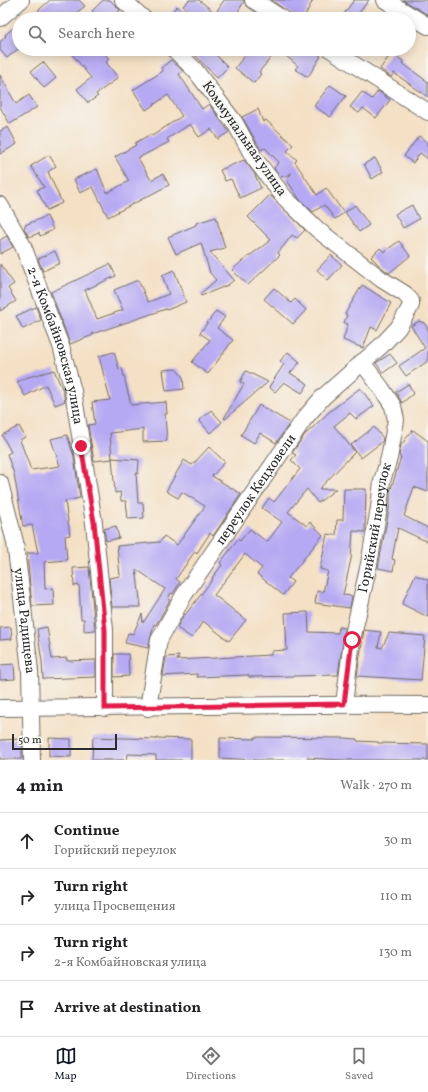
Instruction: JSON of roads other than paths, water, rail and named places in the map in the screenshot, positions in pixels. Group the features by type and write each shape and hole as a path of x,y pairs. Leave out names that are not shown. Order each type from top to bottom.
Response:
{"street":[{"path":"0,18 21,0"},
{"path":"123,0 136,12"},
{"path":"253,0 272,12"},
{"path":"385,0 405,12"},
{"path":"416,19 428,26"},
{"name":"Коммунальная улица","path":"181,56 195,70 235,123 254,158 285,198 318,230 381,279 405,294 411,301"},
{"path":"341,56 428,112"},
{"name":"2-я Комбайновская улица","path":"0,205 23,246 61,346 73,391 94,522 105,630 105,708"},
{"name":"переулок Кецховели","path":"148,708 159,640 184,595 304,419 323,397 381,346 398,328 408,312 411,301"},
{"name":"Горийский переулок","path":"344,704 352,640 369,564 379,508 382,481 389,458 396,420 393,406 362,362"},
{"name":"улица Радищева","path":"0,482 14,542 22,598 30,671 32,760"},
{"path":"0,708 148,708 344,704 428,705"}]}
